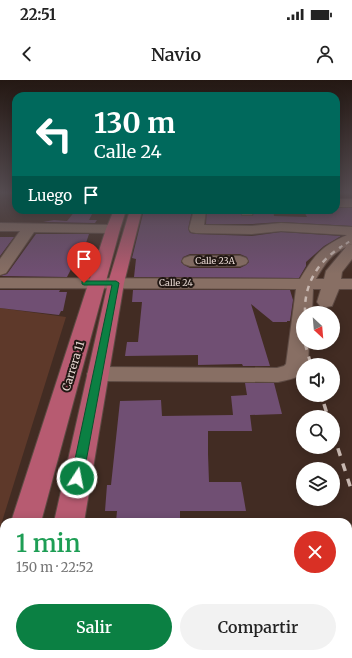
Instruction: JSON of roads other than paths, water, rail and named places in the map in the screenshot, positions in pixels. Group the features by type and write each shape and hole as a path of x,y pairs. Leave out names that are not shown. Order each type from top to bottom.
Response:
{"main road":[{"name":"Carrera 11","path":"70,518 98,374 113,229 116,220"},
{"name":"Carrera 11","path":"27,518 107,283 132,220"}],"street":[{"path":"198,220 196,229 252,230 281,221 352,231"},
{"path":"0,227 30,228 67,222 113,229"},
{"path":"0,270 30,228"},
{"path":"98,374 278,375 292,371 297,364 305,284 319,260 332,248 352,238"},
{"path":"326,302 334,271 343,258 352,249"},
{"name":"Calle 23A","path":"190,261 239,255 246,284"},
{"name":"Calle 24","path":"0,283 352,284"}],"railway":[{"path":"339,248 352,240"},
{"path":"305,306 307,293 314,275 325,260 341,247"},
{"path":"307,350 309,358"},
{"path":"324,404 326,410"},
{"path":"340,454 352,492"}]}
